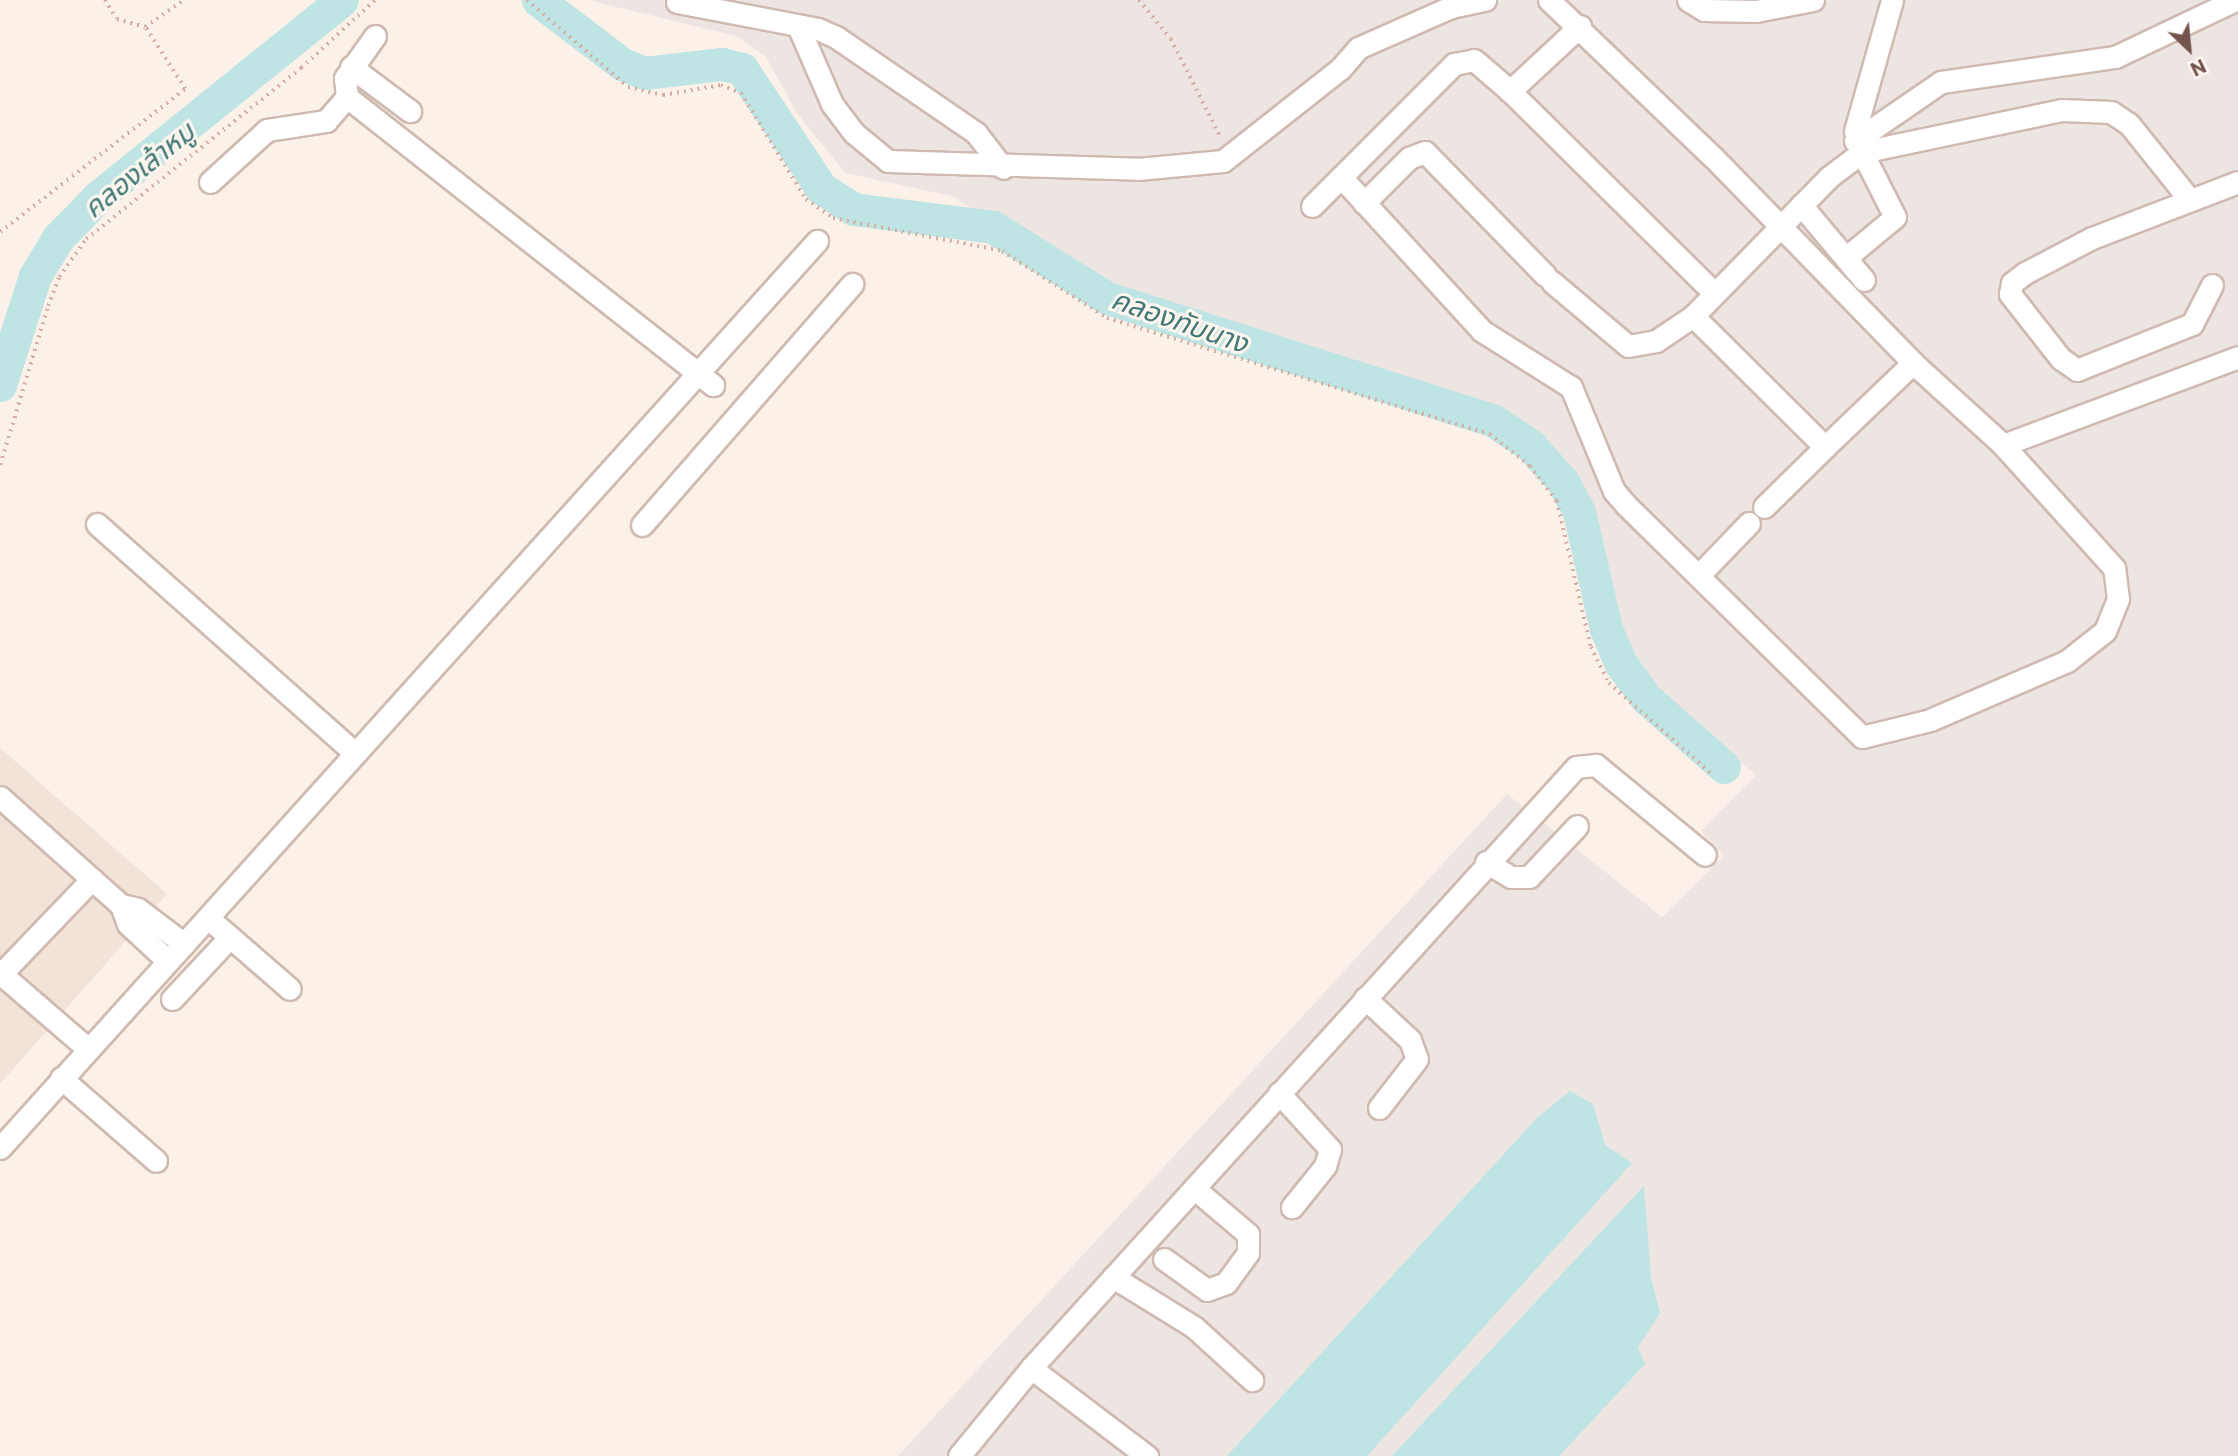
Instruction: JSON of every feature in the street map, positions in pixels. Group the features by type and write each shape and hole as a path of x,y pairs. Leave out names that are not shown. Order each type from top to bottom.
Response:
{"lane":[{"path":"799,28 832,104 854,133 888,161 1003,168 1138,169 1223,161 1340,69 1358,48 1451,7 1485,0"},
{"path":"1341,177 1482,331 1571,387 1614,491 1862,737 1930,720 2086,650 2105,631 2119,598 2119,582 2105,555 2003,445 1913,363 1780,225 1580,26 1549,0"},
{"path":"1688,0 1704,10 1756,11 1813,0"},
{"path":"1848,256 1895,216 1859,146 1892,0"},
{"path":"1364,202 1409,158 1425,152 1549,279 1628,346 1656,341 1693,316 1859,146 1941,82 2115,57 2175,33 2235,0"},
{"path":"677,2 836,37 976,133 1003,168"},
{"path":"1510,91 1580,26"},
{"path":"375,36 351,67 343,86 347,97 711,382 741,410"},
{"path":"1312,206 1454,64 1474,60 1510,91 1714,293"},
{"path":"351,67 410,111"},
{"path":"210,182 267,130 326,121 347,97"},
{"path":"1859,146 2062,110 2096,109 2129,124 2189,200"},
{"path":"2212,285 2192,324 2077,370 2061,359 2010,294 2012,283 2025,273 2092,238 2238,182"},
{"path":"1801,205 1848,256 1864,280"},
{"path":"2,1141 208,918 355,753 711,382 817,241"},
{"path":"642,525 852,284"},
{"path":"1693,316 1825,447"},
{"path":"2003,445 2238,357"},
{"path":"1699,575 1825,447 1913,363"},
{"path":"97,524 355,753"},
{"path":"959,1456 1031,1368 1562,779 1585,764 1596,765 1705,855"},
{"path":"5,810 121,905 128,924 168,961"},
{"path":"1486,862 1511,877 1529,877 1577,825"},
{"path":"88,1049 0,974 92,879"},
{"path":"121,905 138,909 184,944"},
{"path":"208,918 290,989"},
{"path":"172,999 230,937"},
{"path":"1365,998 1410,1040 1417,1059 1378,1108"},
{"path":"61,1078 156,1161"},
{"path":"1279,1093 1330,1149 1325,1166 1292,1208"},
{"path":"1164,1259 1207,1290 1226,1283 1248,1253 1248,1234 1195,1189"},
{"path":"1113,1277 1194,1327 1252,1380"},
{"path":"1031,1368 1147,1456"}],"path":[{"path":"0,232 185,89 145,27 117,19 104,0"},
{"path":"145,27 184,0"},
{"path":"0,465 48,306 86,239 301,68 374,0"},
{"path":"527,0 628,88 663,95 720,85 741,93 806,199 833,218 1002,251 1083,308 1107,318 1490,434 1531,466 1557,501 1591,647 1609,682 1714,776"},
{"path":"1139,0 1171,38 1220,127 1223,161"}],"shaded area":[{"path":"588,0 2238,0 2238,1456 898,1456 1507,794 1662,917 1724,856 1701,831 1756,775 1646,684 1629,659 1571,485 1548,451 1295,343 1079,276 952,196 845,173 797,113 766,57 736,36"},
{"path":"0,748 167,894 0,1084"}],"water":[{"path":"1570,1091 1593,1104 1605,1145 1632,1163 1367,1456 1227,1456 1538,1117"},
{"path":"1644,1186 1651,1278 1660,1313 1638,1347 1645,1364 1559,1456 1392,1456"}],"waterway":[{"name":"คลองเล้าหมู","path":"0,385 35,276 58,238 99,196 342,0"},
{"name":"คลองทับนาง","path":"538,0 622,64 644,73 722,64 742,69 821,188 853,209 993,227 1107,298 1494,421 1531,446 1563,482 1579,512 1606,629 1621,664 1646,698 1724,767"}]}
